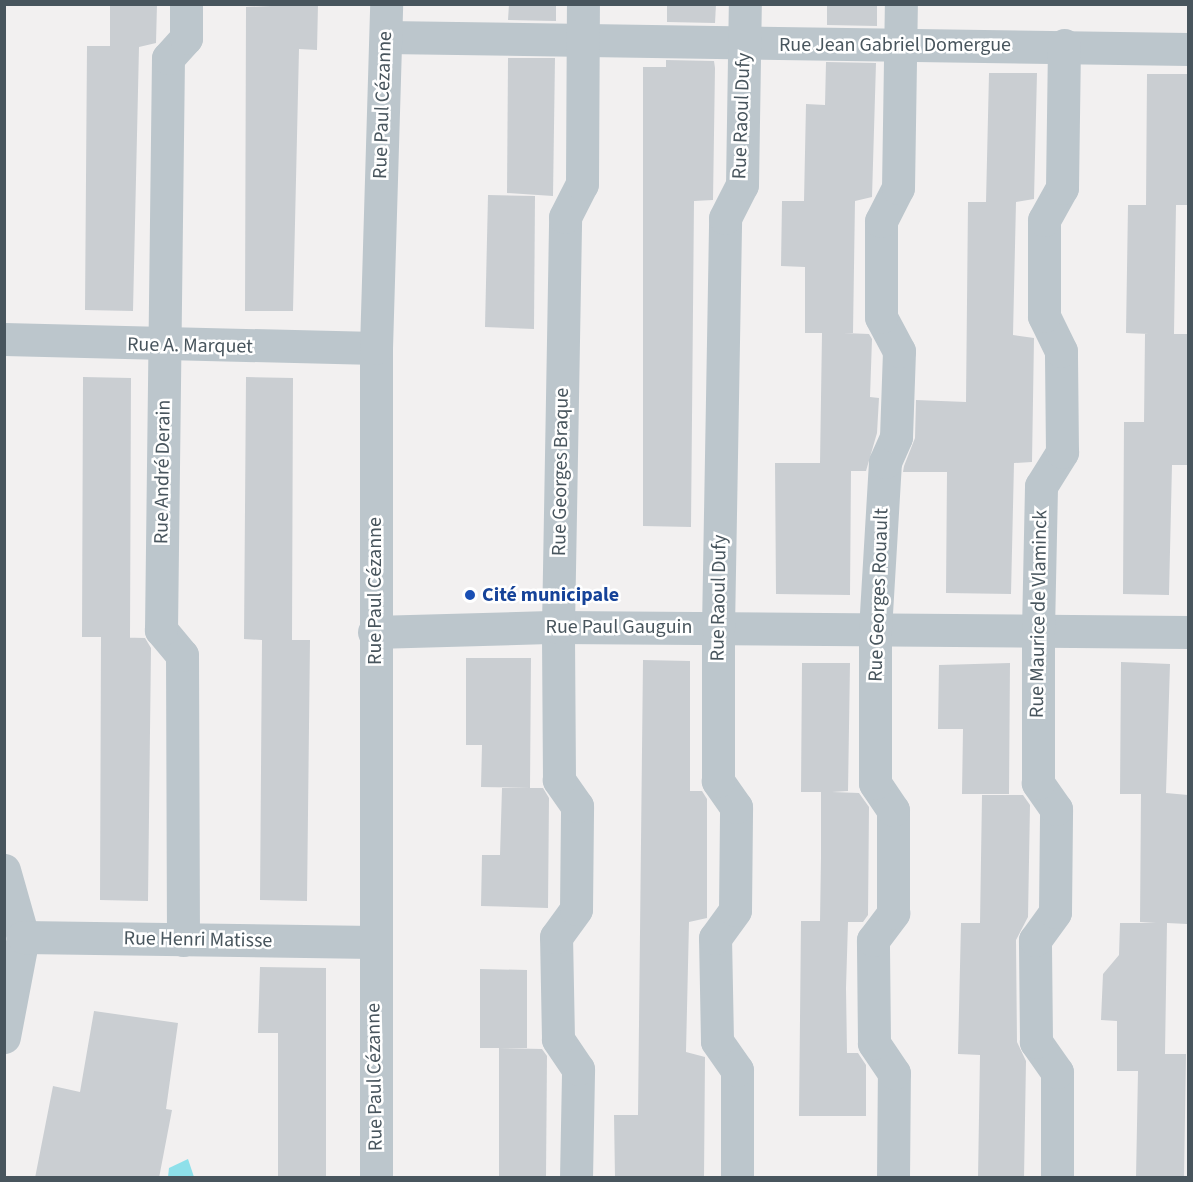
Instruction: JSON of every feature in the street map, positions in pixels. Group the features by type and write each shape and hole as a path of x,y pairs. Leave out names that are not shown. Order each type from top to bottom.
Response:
{"street":[{"name":"Rue André Derain","path":"183,940 182,655 161,630 168,58 186,38 186,4"},
{"name":"Rue Paul Cézanne","path":"376,1178 373,942 376,348 386,4"},
{"name":"Rue Georges Braque","path":"576,1178 578,1069 558,1039 556,937 576,909 577,806 559,780 558,627 565,217 582,184 583,4"},
{"name":"Rue Raoul Dufy","path":"737,1178 738,1070 717,1041 715,938 735,910 736,807 718,781 718,628 725,218 741,185 744,4"},
{"name":"Rue Georges Rouault","path":"893,1178 894,1072 874,1043 873,940 893,913 893,810 875,783 875,630 885,462 896,437 898,351 881,317 881,221 898,188 901,4"},
{"name":"Rue Jean Gabriel Domergue","path":"386,38 582,43 1064,45 1188,49"},
{"name":"Rue Maurice de Vlaminck","path":"1057,1178 1057,1072 1036,1042 1035,940 1055,912 1056,809 1038,783 1038,630 1041,486 1062,452 1061,351 1044,316 1044,220 1062,188 1064,45"},
{"name":"Rue A. Marquet","path":"4,339 165,346 376,348"},
{"name":"Rue Paul Gauguin","path":"374,632 558,627 1188,632"},
{"path":"4,870 23,937 12,973 4,1037"},
{"name":"Rue Henri Matisse","path":"23,937 373,942"}],"water":[{"path":"188,1159 194,1177 168,1177 169,1168"}],"building":[{"path":"110,4 157,4 156,43 139,47 133,311 85,310 87,46 110,46"},
{"path":"318,4 317,50 299,49 293,311 245,311 246,7"},
{"path":"509,4 556,4 556,21 508,20"},
{"path":"667,4 716,4 715,23 667,22"},
{"path":"827,4 877,4 877,26 827,25"},
{"path":"508,58 555,58 553,196 507,193"},
{"path":"666,60 714,61 715,68 713,200 694,201 691,527 643,526 643,67 666,67"},
{"path":"826,62 876,63 872,197 855,201 853,333 844,333 869,334 872,339 870,397 879,398 877,433 866,471 851,471 850,595 776,594 775,463 820,463 822,333 805,333 805,267 781,266 782,201 804,201 806,104 825,105"},
{"path":"989,73 1037,73 1034,199 1016,202 1013,335 1034,338 1032,462 1014,463 1011,594 946,593 947,472 903,472 915,438 916,400 966,402 968,202 986,202"},
{"path":"1147,74 1188,74 1188,205 1176,205 1174,334 1188,334 1188,465 1172,465 1169,595 1123,594 1124,422 1144,422 1145,334 1149,334 1126,333 1128,205 1146,205"},
{"path":"488,195 535,196 534,329 485,327"},
{"path":"83,377 131,378 130,638 145,638 151,648 148,901 100,900 101,637 82,637"},
{"path":"246,377 293,378 292,640 310,640 307,901 260,900 262,640 244,639"},
{"path":"466,658 531,658 530,788 481,787 482,745 466,745"},
{"path":"643,660 690,661 690,791 702,791 707,799 707,918 689,922 686,1052 705,1057 704,1178 615,1178 614,1115 638,1115"},
{"path":"1121,662 1170,664 1166,793 1188,795 1187,924 1167,923 1165,1054 1186,1054 1184,1178 1136,1178 1138,1071 1117,1071 1117,1021 1101,1020 1103,974 1119,955 1120,923 1156,923 1140,922 1141,794 1120,794"},
{"path":"802,663 850,663 848,791 832,792 859,793 869,807 868,915 863,922 848,922 846,988 847,1053 858,1053 866,1065 866,1116 799,1116 801,921 820,921 821,857 821,792 801,792"},
{"path":"1010,663 1009,794 962,794 963,729 938,729 939,665"},
{"path":"502,788 543,788 549,798 548,908 481,906 482,855 500,855"},
{"path":"982,795 1023,795 1030,805 1028,917 1016,940 1017,1042 1026,1061 1024,1178 978,1178 980,1055 958,1054 961,923 980,923"},
{"path":"260,967 326,968 326,1178 278,1178 278,1033 258,1033"},
{"path":"480,969 527,970 527,1048 480,1048"},
{"path":"94,1011 178,1023 166,1109 172,1110 159,1178 35,1178 53,1086 80,1092"},
{"path":"499,1048 542,1049 547,1056 546,1177 499,1177"}],"place":[{"name":"Cité municipale","path":"470,595"}]}
